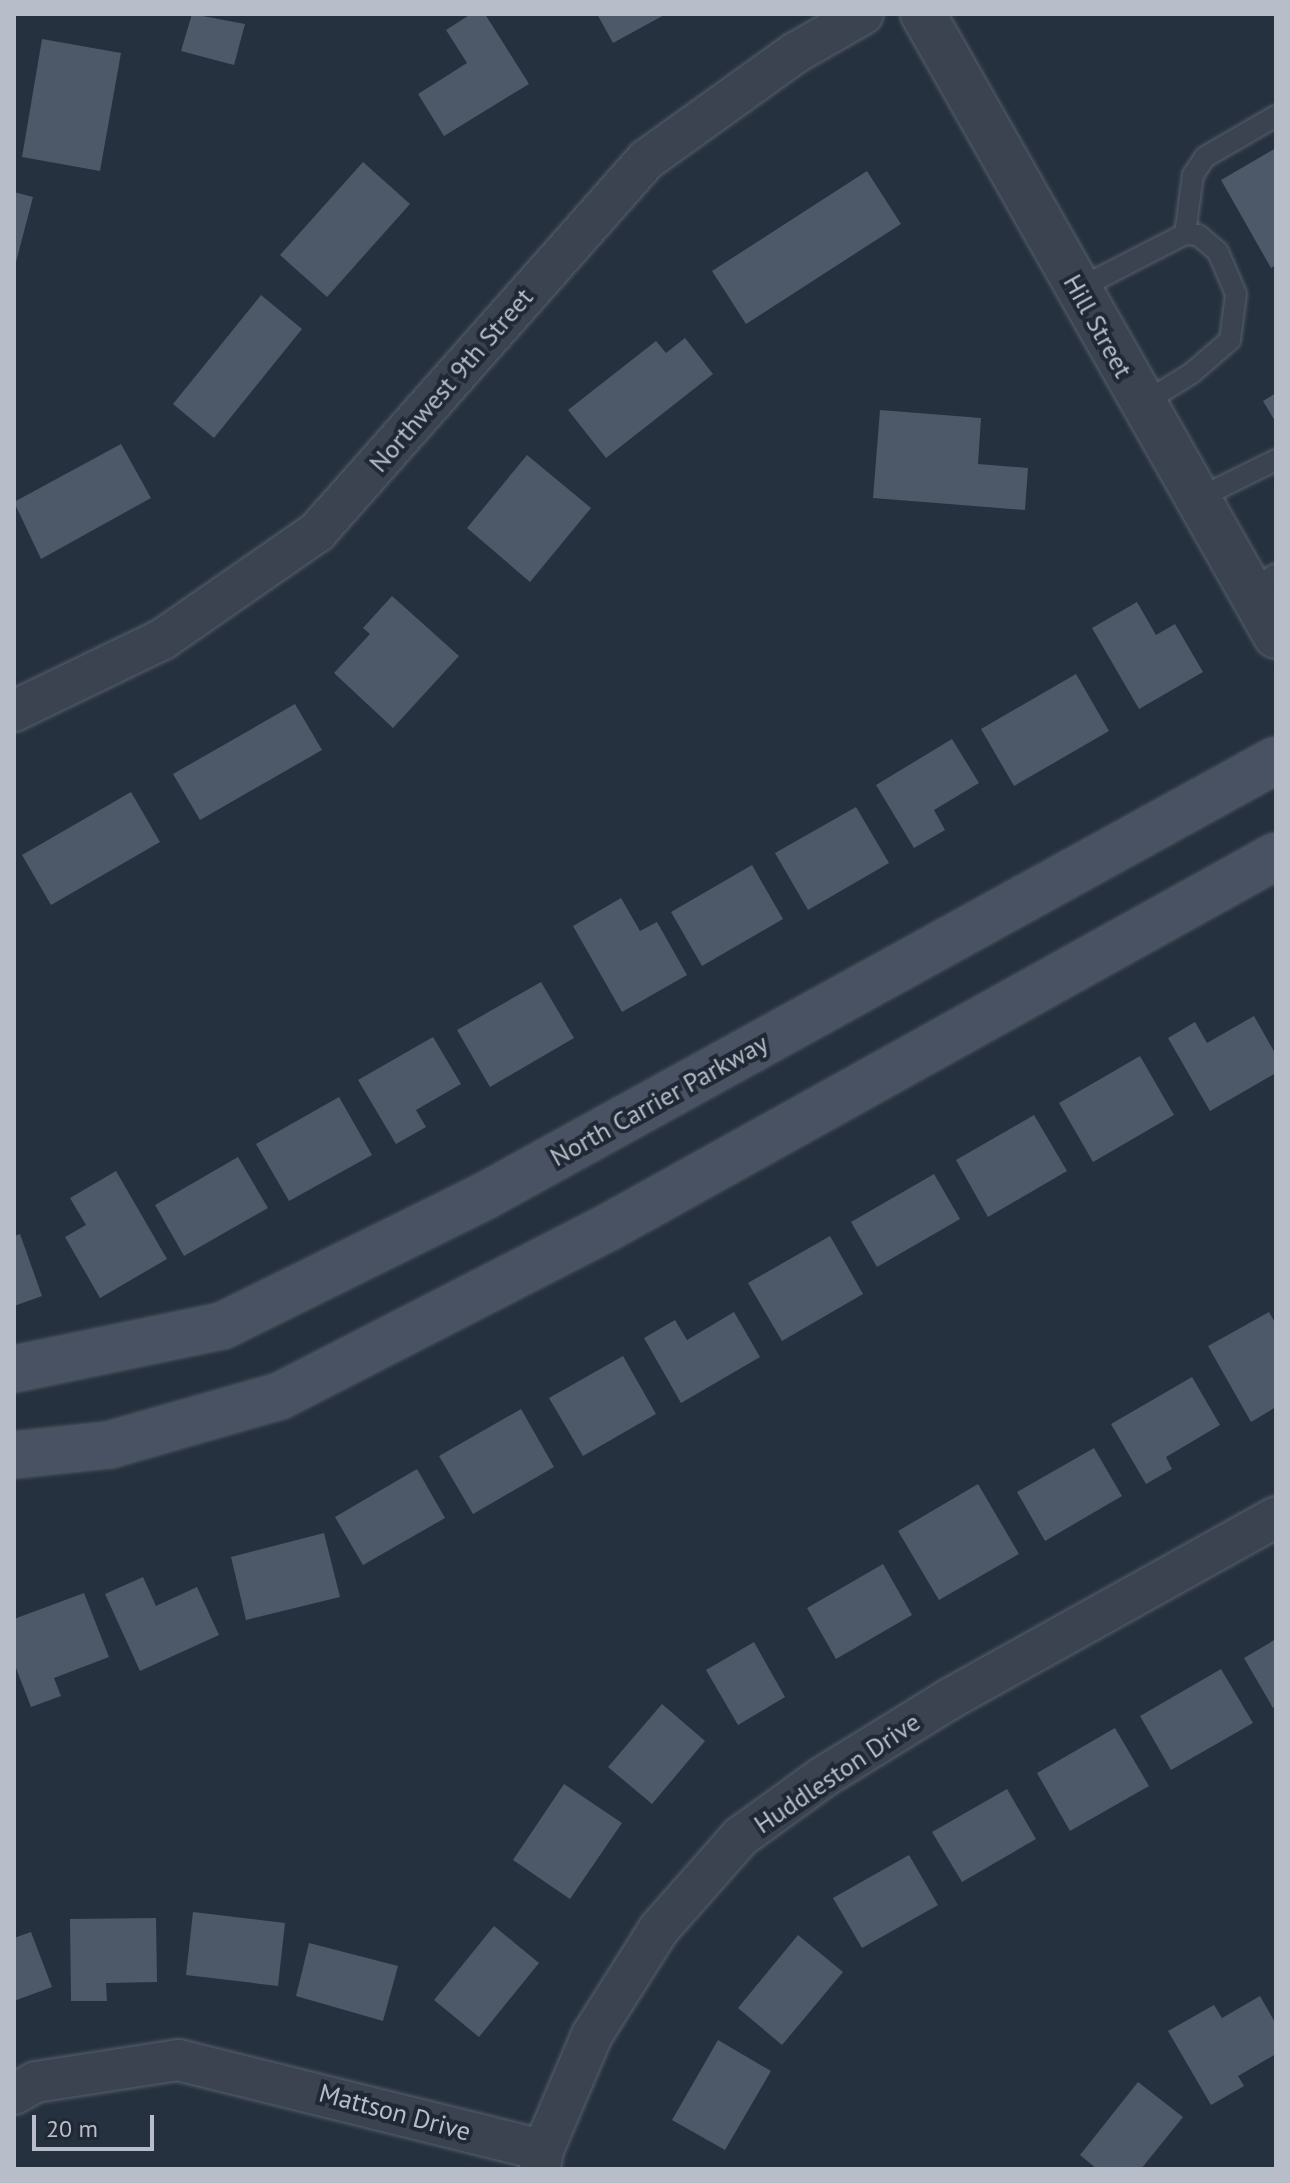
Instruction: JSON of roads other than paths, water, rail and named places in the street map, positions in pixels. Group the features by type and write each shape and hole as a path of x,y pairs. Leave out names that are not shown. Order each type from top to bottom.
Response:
{"main road":[{"name":"North Carrier Parkway","path":"14,1369 222,1326 483,1197 1276,760"},
{"path":"14,1455 109,1445 280,1396 607,1228 1276,856"}],"street":[{"name":"Northwest 9th Street","path":"14,711 163,639 317,532 646,160 795,53 863,14"},
{"name":"Hill Street","path":"923,14 1195,500 1262,582 1276,636"},
{"name":"Huddleston Drive","path":"542,2159 592,2035 659,1929 740,1837 823,1777 951,1698 1276,1517"},
{"name":"Mattson Drive","path":"14,2094 36,2082 178,2060 542,2159"}],"lane":[{"path":"1185,234 1193,175 1205,157 1276,116"},
{"path":"1078,289 1185,234 1198,235 1218,252 1236,294 1235,325 1230,340 1214,355 1142,404"},
{"path":"1195,500 1276,460"}]}
